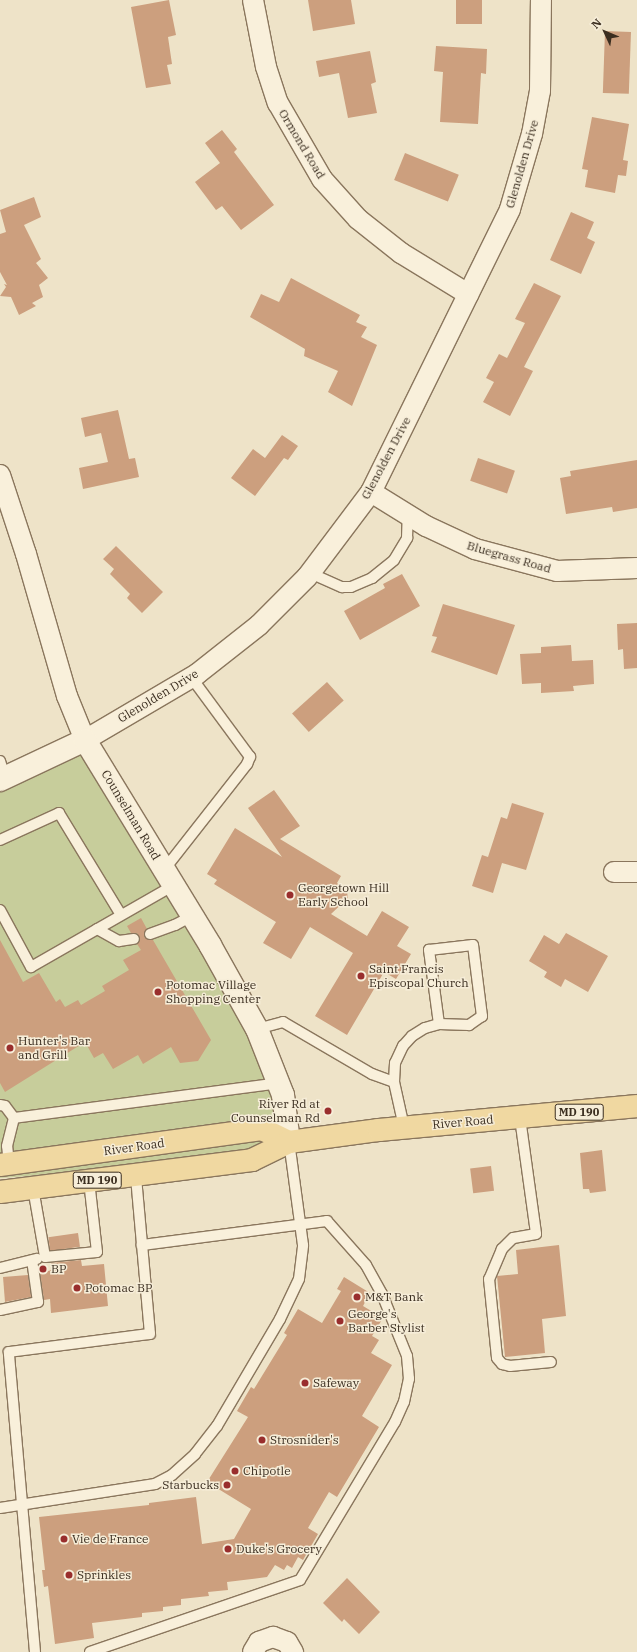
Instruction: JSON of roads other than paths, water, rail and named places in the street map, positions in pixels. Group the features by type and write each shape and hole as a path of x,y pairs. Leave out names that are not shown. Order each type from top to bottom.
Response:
{"main road":[{"name":"River Road","path":"0,1192 136,1176 252,1160 289,1142 404,1127 520,1118 637,1106"},
{"name":"River Road","path":"5,1165 262,1129 289,1142"}],"street":[{"name":"Ormond Road","path":"253,0 266,67 278,103 322,179 358,219 394,248 468,294"},
{"name":"Glenolden Drive","path":"2,773 85,740 191,677 259,625 310,573 371,492 510,209 532,134 540,91 541,0"},
{"name":"Counselman Road","path":"0,475 26,554 67,696 85,740 192,916 257,1029 283,1095 289,1142"},
{"name":"Bluegrass Road","path":"371,492 408,515 475,549 557,571 637,568"},
{"path":"614,872 637,872"},
{"path":"253,1652 259,1642 273,1637 287,1642 294,1652"}],"lane":[{"path":"310,573 342,587 351,587 372,578 394,560 407,538 408,515"},
{"path":"0,910 31,967 121,915 169,878 248,764 250,757 191,677"},
{"path":"0,840 59,813 121,915"},
{"path":"150,934 175,925 192,916"},
{"path":"97,929 119,941 134,939"},
{"path":"404,1127 394,1082 395,1063 402,1046 425,1028 439,1024 469,1025 482,1016 474,945 429,950 439,1024"},
{"path":"257,1029 272,1023 283,1022 372,1074 394,1082"},
{"path":"14,1118 279,1083"},
{"path":"0,1105 5,1106 14,1118"},
{"path":"5,1165 7,1146 14,1118"},
{"path":"520,1118 536,1234 513,1238 502,1250 489,1279 497,1358 502,1364 510,1366 552,1362"},
{"path":"0,1508 23,1503 155,1484 172,1475 195,1454 217,1426 292,1296 303,1261 289,1142"},
{"path":"35,1652 9,1352 150,1334 136,1176"},
{"path":"0,1268 45,1257 96,1252 90,1181"},
{"path":"33,1188 45,1257"},
{"path":"90,1652 300,1580 395,1422 404,1402 409,1378 407,1356 382,1294 366,1265 327,1221 300,1226 142,1245"},
{"path":"0,1310 38,1302 32,1260"}],"place":[{"name":"Georgetown Hill Early School","path":"290,895"},
{"name":"Saint Francis Episcopal Church","path":"361,976"},
{"name":"Potomac Village Shopping Center","path":"158,992"},
{"name":"Hunter's Bar and Grill","path":"10,1048"},
{"name":"River Rd at Counselman Rd","path":"328,1111"},
{"name":"BP","path":"43,1269"},
{"name":"Potomac BP","path":"77,1288"},
{"name":"M&T Bank","path":"357,1297"},
{"name":"George's Barber Stylist","path":"340,1321"},
{"name":"Safeway","path":"305,1383"},
{"name":"Strosnider's","path":"262,1440"},
{"name":"Chipotle","path":"235,1471"},
{"name":"Starbucks","path":"227,1485"},
{"name":"Vie de France","path":"64,1539"},
{"name":"Duke's Grocery","path":"228,1549"},
{"name":"Sprinkles","path":"69,1575"}]}
